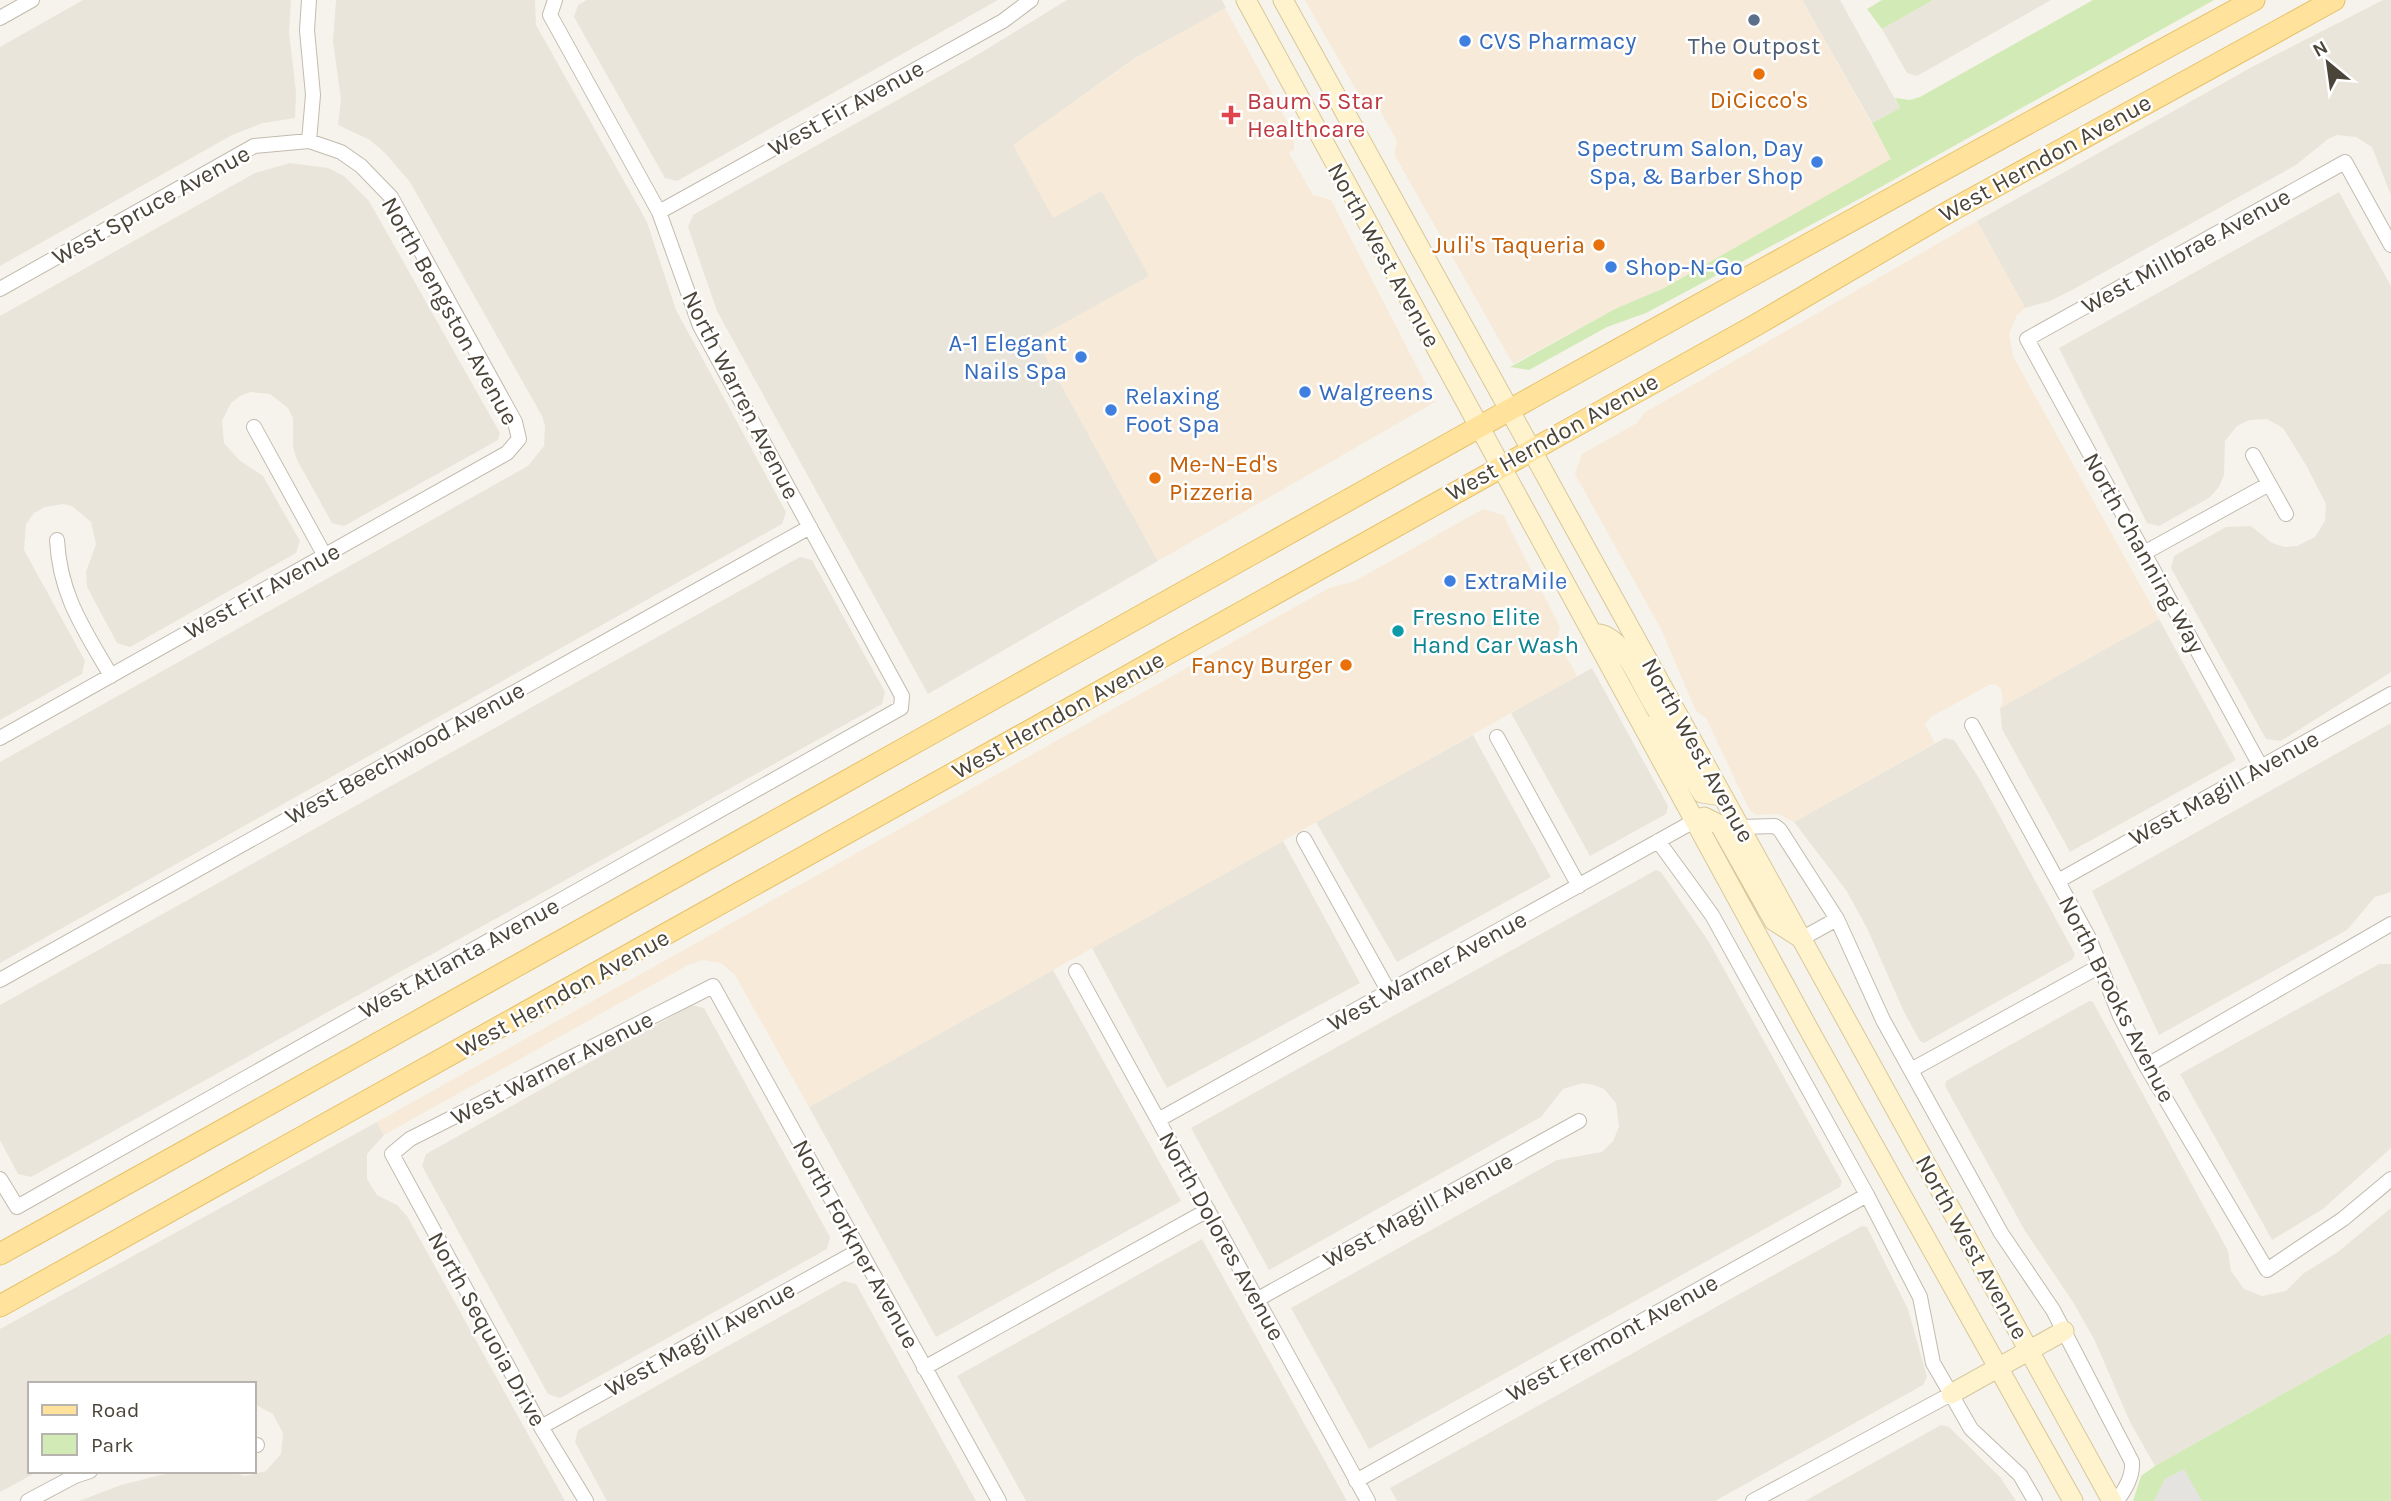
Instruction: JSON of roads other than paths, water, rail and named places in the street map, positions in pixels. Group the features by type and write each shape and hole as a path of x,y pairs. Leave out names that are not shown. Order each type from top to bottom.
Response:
{"main road":[{"name":"North West Avenue","path":"1246,0 1346,189 1480,426 2073,1501"},
{"path":"1268,0 1285,4"},
{"name":"West Herndon Avenue","path":"0,1254 669,883 1509,409 2254,0"},
{"name":"West Herndon Avenue","path":"0,1306 1756,325 1952,210 2225,57 2334,0"},
{"name":"North West Avenue","path":"1285,4 1721,796 1741,827 2115,1501"},
{"path":"1593,634 1603,634 1613,641 1632,665 1661,716 1690,738"},
{"path":"1638,716 1674,747 1702,793 1721,796"},
{"path":"1696,820 1704,817 1720,825 1773,921 1801,939"},
{"path":"1951,1394 2064,1331"}],"street":[{"path":"0,18 32,0"},
{"path":"309,0 307,30 313,95 309,141"},
{"name":"West Fir Avenue","path":"659,212 1003,21 1031,0"},
{"name":"North Warren Avenue","path":"553,2 550,15 659,212 700,326 902,696 901,708"},
{"name":"West Spruce Avenue","path":"0,289 254,146 309,141"},
{"name":"North Bengston Avenue","path":"309,141 341,152 361,166 390,197 515,422 519,439"},
{"name":"West Millbrae Avenue","path":"2027,340 2346,162 2391,244"},
{"name":"North Channing Way","path":"2027,340 2261,767"},
{"path":"254,428 325,556"},
{"name":"West Fir Avenue","path":"0,738 508,453 519,439"},
{"path":"2253,455 2286,514"},
{"path":"2144,553 2269,484"},
{"name":"West Beechwood Avenue","path":"0,980 810,527"},
{"path":"57,540 58,571 67,598 111,676"},
{"name":"West Magill Avenue","path":"2058,881 2391,694"},
{"name":"West Atlanta Avenue","path":"0,1179 17,1207 901,708"},
{"name":"North Brooks Avenue","path":"1972,725 2058,881 2146,1066 2267,1270 2343,1219 2391,1178"},
{"path":"1497,737 1579,886"},
{"name":"West Warner Avenue","path":"1158,1120 1696,820"},
{"path":"1741,827 1775,826 1780,830 1837,919 1883,1020 2001,1233 2064,1331 2132,1462 2125,1489 2115,1501"},
{"path":"1304,839 1389,992"},
{"path":"1658,841 1712,915 1867,1195 1920,1297 1933,1363 1971,1429 2020,1475 2035,1501"},
{"path":"1801,939 1837,919"},
{"path":"2146,1066 2391,924"},
{"path":"1911,1070 2100,966"},
{"name":"North Dolores Avenue","path":"1076,971 1367,1501"},
{"name":"West Warner Avenue","path":"393,1154 410,1139 713,986"},
{"name":"North Forkner Avenue","path":"713,986 999,1501"},
{"name":"West Magill Avenue","path":"1258,1299 1579,1121"},
{"name":"North Sequoia Drive","path":"393,1154 541,1427 586,1501"},
{"name":"West Fremont Avenue","path":"1356,1480 1867,1195"},
{"path":"923,1368 1208,1210"},
{"name":"West Magill Avenue","path":"541,1427 858,1251"},
{"path":"1753,1501 1951,1394"},
{"path":"28,1501 84,1473"}],"place":[{"name":"The Outpost","path":"1754,20"},
{"name":"CVS Pharmacy","path":"1465,41"},
{"name":"DiCicco's","path":"1759,74"},
{"name":"Baum 5 Star Healthcare","path":"1231,115"},
{"name":"Spectrum Salon, Day Spa, & Barber Shop","path":"1817,162"},
{"name":"Juli's Taqueria","path":"1599,245"},
{"name":"Shop-N-Go","path":"1611,267"},
{"name":"A-1 Elegant Nails Spa","path":"1081,357"},
{"name":"Walgreens","path":"1305,392"},
{"name":"Relaxing Foot Spa","path":"1111,410"},
{"name":"Me-N-Ed's Pizzeria","path":"1155,478"},
{"name":"ExtraMile","path":"1450,581"},
{"name":"Fresno Elite Hand Car Wash","path":"1398,631"},
{"name":"Fancy Burger","path":"1346,665"}]}
